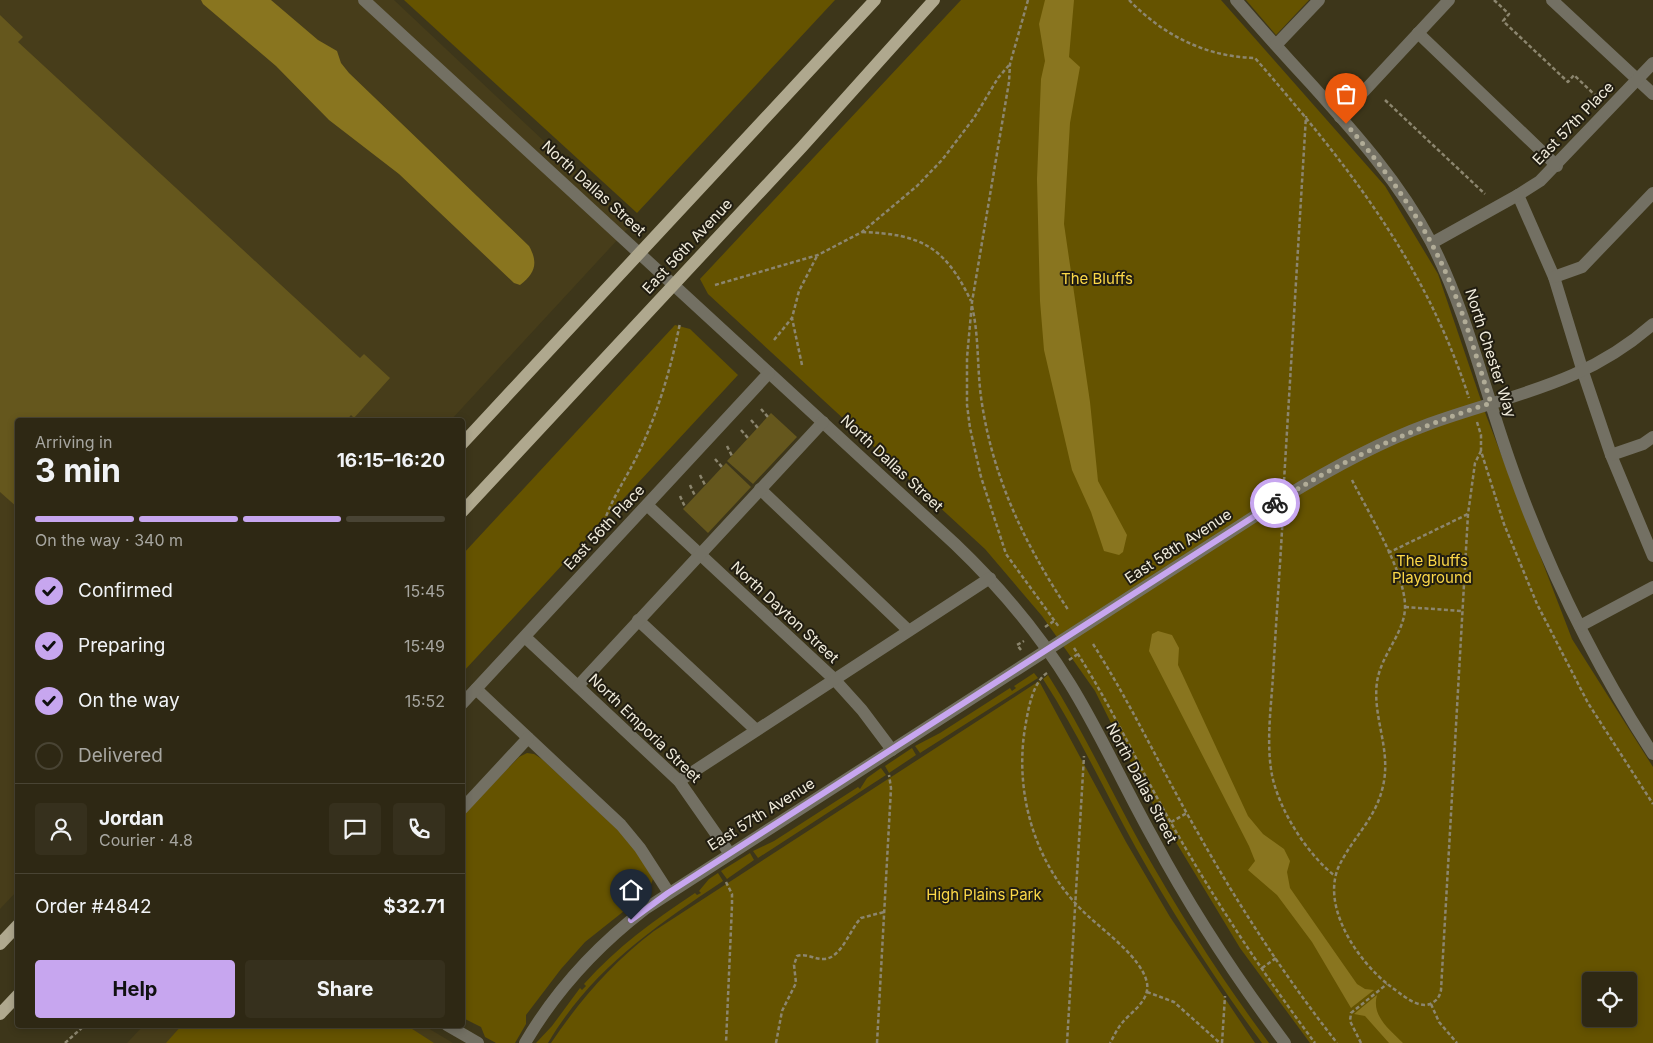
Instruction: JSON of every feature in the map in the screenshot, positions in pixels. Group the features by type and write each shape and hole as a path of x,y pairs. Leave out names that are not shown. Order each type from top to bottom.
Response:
{"main road":[{"name":"East 56th Avenue","path":"465,441 876,0"},
{"name":"East 56th Avenue","path":"465,509 934,0"},
{"path":"0,944 15,928"},
{"path":"0,1014 15,998"}],"street":[{"name":"North Dallas Street","path":"364,0 640,252 673,285 990,578 1048,650 1080,701 1155,842 1193,907 1285,1043"},
{"name":"North Chester Way","path":"1236,0 1340,117 1399,189 1432,243 1458,302 1516,478 1542,544 1580,626 1607,677 1653,754"},
{"path":"1276,45 1319,0"},
{"path":"1340,117 1449,0"},
{"path":"1552,0 1653,94"},
{"path":"1418,33 1557,166"},
{"name":"East 57th Place","path":"1432,243 1518,195 1557,166 1653,63"},
{"path":"1554,277 1582,267 1653,193"},
{"path":"1518,195 1554,277 1611,455 1653,556"},
{"name":"East 58th Avenue","path":"1048,650 1317,477 1389,440 1583,372 1617,352 1653,324"},
{"name":"East 56th Place","path":"465,701 770,373"},
{"path":"578,686 823,422"},
{"path":"1611,455 1653,437"},
{"path":"760,490 908,630"},
{"name":"North Dayton Street","path":"647,505 834,680 862,710 892,750"},
{"path":"679,781 755,729 990,578"},
{"path":"1580,626 1653,588"},
{"path":"638,620 755,729"},
{"name":"North Emporia Street","path":"525,637 679,781 730,854"},
{"name":"East 57th Avenue","path":"525,1043 554,999 578,969 617,932 668,893 1048,650"},
{"path":"476,689 621,825 640,848 668,893"},
{"path":"465,806 528,738"},
{"path":"452,1028 478,1043"}],"path":[{"path":"1028,0 1010,64 1009,82 972,302 967,358 967,405 981,477 1006,554 1058,626"},
{"path":"1128,0 1156,24 1184,41 1219,54 1255,58 1306,116 1350,171 1397,242 1434,311 1467,390"},
{"path":"1494,0 1509,14 1502,20 1568,82 1574,75 1596,96"},
{"path":"715,285 818,255 862,232 916,186 942,160 974,118 998,78 1010,64"},
{"path":"1385,100 1485,194"},
{"path":"1284,482 1306,116"},
{"path":"862,232 901,235 922,243 948,264 972,302 977,329 981,398 999,476 1029,547 1069,611"},
{"path":"774,340 792,318 799,291 818,255"},
{"path":"792,318 802,365"},
{"path":"604,522 612,501 638,454 660,402 680,323"},
{"path":"761,409 768,417"},
{"path":"751,420 758,428"},
{"path":"1479,428 1481,451 1515,552 1546,622 1592,709 1653,804"},
{"path":"741,430 748,438"},
{"path":"727,446 732,456"},
{"path":"1352,480 1401,582 1405,607 1401,626 1382,661 1377,682 1378,715 1386,757 1383,788 1376,809 1340,862 1335,876 1335,901 1343,925 1358,952 1387,984 1418,1003 1430,1004 1438,998 1441,990 1468,514 1476,463 1481,451"},
{"path":"715,459 722,467"},
{"path":"700,475 705,485"},
{"path":"690,485 695,496"},
{"path":"680,496 685,506"},
{"path":"1283,512 1270,719 1272,776 1281,803 1293,826 1327,870 1335,876"},
{"path":"1388,553 1468,514"},
{"path":"1405,607 1462,611"},
{"path":"1047,625 1054,621"},
{"path":"1022,651 1017,645 1023,641"},
{"path":"1093,644 1122,692 1186,813 1224,879 1276,958 1337,1043"},
{"path":"1074,648 1108,703 1171,822 1227,917 1315,1043"},
{"path":"1071,658 1078,654"},
{"path":"1036,671 1040,678"},
{"path":"1046,674 1040,678 1030,706 1023,738 1022,768 1025,800 1041,851 1056,877 1076,904 1120,946 1138,966 1146,981 1146,992 1140,1004 1120,1025 1110,1043"},
{"path":"1068,1043 1084,756"},
{"path":"877,1043 891,788 889,775"},
{"path":"1171,822 1186,813"},
{"path":"726,882 732,894 726,1043"},
{"path":"776,1043 782,1011 796,983 794,965 797,956 809,955 823,960 829,958 839,950 861,918 884,912"},
{"path":"1262,968 1276,958"},
{"path":"1361,1043 1350,1021 1351,1013 1387,984"},
{"path":"1146,992 1174,1002 1221,1043"},
{"path":"1221,1043 1225,996"},
{"path":"1430,1004 1439,1022 1457,1043"},
{"path":"65,1043 82,1028"}],"shaded area":[{"path":"0,0 394,0 632,224 453,418 15,418 15,893 0,909"},
{"path":"201,0 271,0 318,40 337,51 341,63 349,73 529,246 534,257 534,267 525,281 520,285 514,283 399,174 329,120 276,66 203,4"},
{"path":"1045,0 1074,0 1069,57 1080,67 1070,123 1064,224 1090,402 1098,481 1127,535 1123,552 1119,555 1104,551 1091,512 1072,470 1044,350 1040,301 1037,179 1041,79 1045,61 1039,24"},
{"path":"1158,631 1172,635 1179,648 1178,665 1248,816 1263,834 1284,849 1290,861 1287,872 1290,888 1357,984 1365,989 1374,990 1351,1008 1312,942 1277,895 1248,870 1255,861 1249,846 1149,651 1152,634"},
{"path":"1377,995 1376,1003 1379,1016 1387,1028 1403,1043 1389,1043 1365,1016 1354,1014"},
{"path":"141,1028 428,1028 453,1043 127,1043"}],"green space":[{"path":"404,0 835,0 637,213"},
{"name":"The Bluffs","path":"961,0 1221,0 1385,186 1438,274 1486,415 1572,639 1653,767 1653,1043 1310,1043 1240,948 1145,791 1095,691 1042,616 985,549 708,294 700,279"},
{"path":"1246,0 1309,0 1276,35"},
{"path":"675,325 690,329 738,375 465,670 465,552"},
{"path":"1034,673 1038,678 920,753 915,746 940,733 1010,688 1012,691 1016,688 1014,686"},
{"path":"1048,675 1171,896 1218,971 1269,1043 1262,1043 1180,923 1136,848 1068,720 1043,679"},
{"name":"High Plains Park","path":"1039,681 1126,842 1170,917 1255,1043 551,1043 598,983 654,931"},
{"path":"912,748 916,755 889,773 885,766"},
{"path":"527,753 534,754 542,759 630,841 653,879 648,892 585,942 561,969 526,1015 526,1024 515,1043 496,1043 485,1037 481,1027 465,1019 465,813 519,757"},
{"path":"881,768 886,775 758,858 753,851 774,841 858,787 860,789 867,778"},
{"path":"750,853 754,860 727,879 721,871"},
{"path":"718,873 723,881 648,933 626,952 584,993 548,1043 536,1043 552,1026 580,988 582,990 586,986 584,984 610,958 665,913 695,893 697,895 701,893 699,891 709,879"},
{"path":"179,1028 411,1028 434,1043 166,1043"}],"building":[{"path":"0,15 23,37 18,42 360,358 364,354 390,378 354,418 351,415 349,418 15,418 15,505 0,492"},
{"path":"771,413 797,437 753,484 727,461"},
{"path":"726,463 751,487 708,533 683,509"}],"way so far":[{"path":"1275,503 1359,454 1427,425 1491,403 1458,302 1432,243 1399,189 1346,124"}],"route":[{"path":"631,920 668,893 1275,503"}],"park label":[{"name":"The Bluffs Playground","path":"1432,568"}]}
